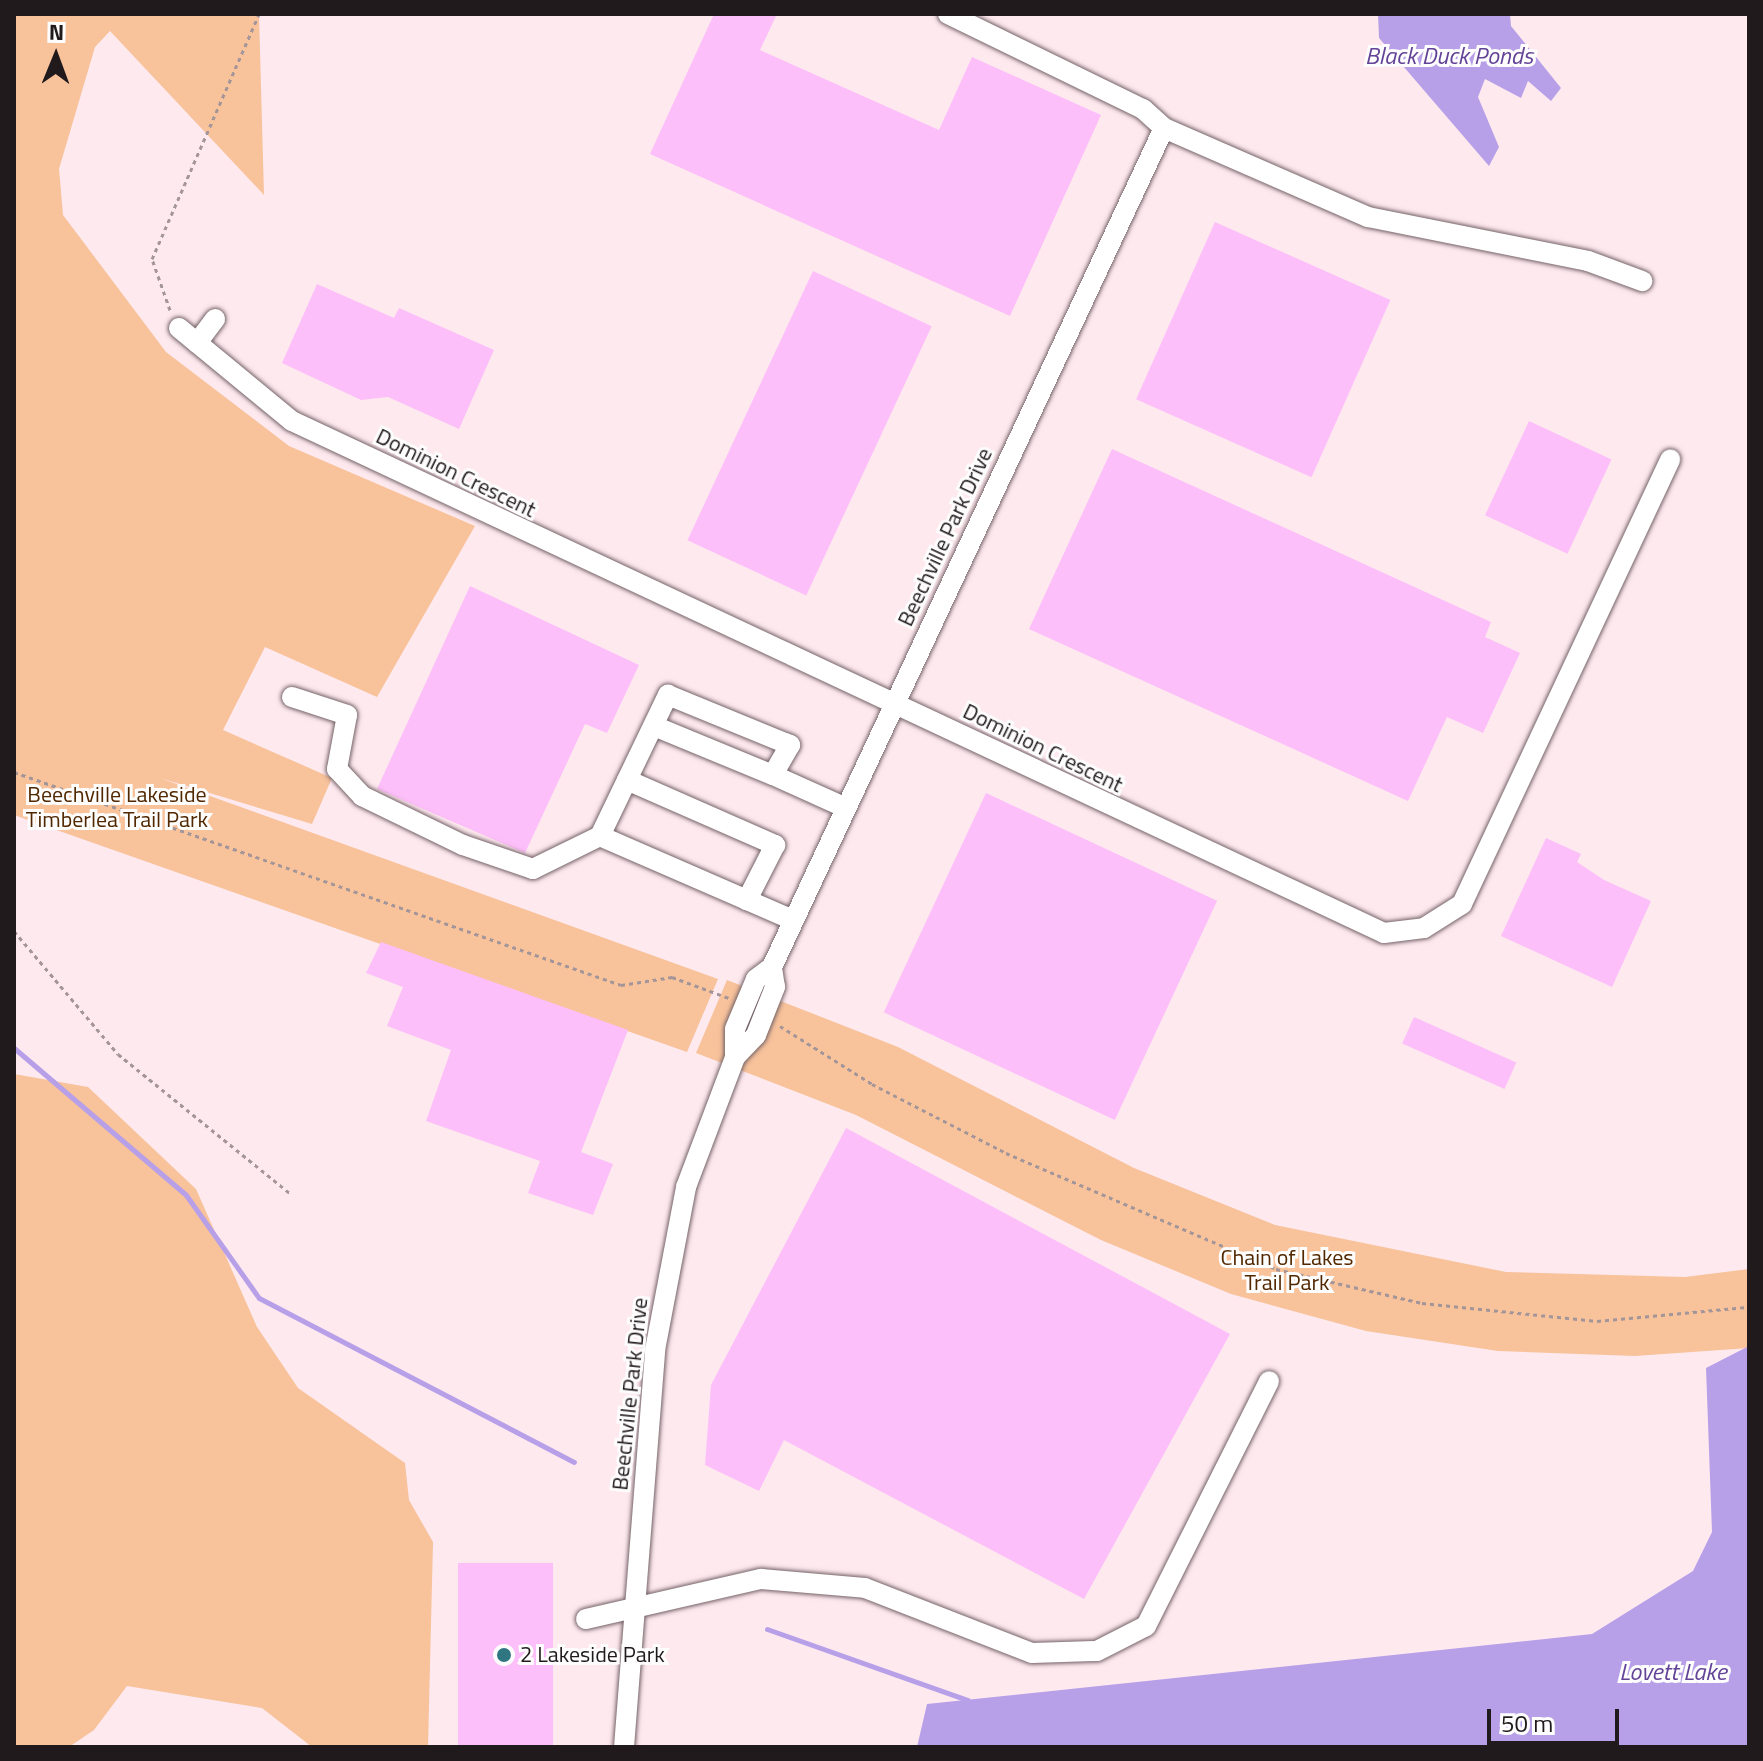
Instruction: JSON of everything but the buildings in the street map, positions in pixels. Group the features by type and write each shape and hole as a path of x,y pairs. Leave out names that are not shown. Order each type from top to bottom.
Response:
{"street":[{"path":"948,14 1076,75 1164,128 1368,217 1588,261 1642,281"},
{"name":"Beechville Park Drive","path":"624,1747 668,1268 686,1187 735,1057 745,1005 756,979 772,967 1164,128"},
{"path":"197,343 215,319"},
{"name":"Dominion Crescent","path":"179,328 292,421 1374,931 1424,928 1462,904 1670,459"},
{"path":"292,697 347,715 337,769 362,796 463,845 533,869 600,836 668,695 790,745 773,775"},
{"path":"654,726 846,808"},
{"path":"627,780 775,845 747,900"},
{"path":"600,836 793,920"},
{"name":"Beechville Park Drive","path":"735,1057 765,1013 775,987 772,967"},
{"path":"586,1619 634,1613 761,1579 865,1588 1032,1653 1097,1651 1146,1626 1269,1381"}],"path":[{"path":"179,328 152,259 259,14"},
{"path":"14,772 621,985 672,977 745,1005"},
{"path":"14,931 118,1054 291,1194"},
{"path":"765,1013 802,1045 872,1084 1127,1210 1276,1269 1422,1303 1597,1321 1749,1307"}],"green space":[{"name":"Beechville Lakeside Timberlea Trail Park","path":"14,14 259,14 264,195 110,31 95,47 59,169 63,215 166,352 289,446 475,526 377,697 265,647 223,730 332,778 312,824 160,778 718,979 687,1052 14,815"},
{"name":"Chain of Lakes Trail Park","path":"727,980 898,1047 1134,1168 1275,1225 1506,1272 1685,1277 1749,1269 1749,1348 1635,1356 1498,1351 1366,1331 1231,1294 1101,1240 856,1115 696,1053"},
{"path":"14,1074 88,1087 196,1189 257,1327 298,1388 405,1463 409,1500 433,1542 428,1747 312,1747 262,1708 127,1686 94,1730 69,1747 14,1747"}],"water":[{"name":"Black Duck Ponds","path":"1378,14 1510,14 1511,26 1561,88 1551,101 1528,81 1521,98 1485,79 1478,97 1499,147 1489,166 1379,38"},
{"name":"Lovett Lake","path":"1749,1346 1749,1747 917,1747 927,1704 1592,1634 1693,1571 1712,1532 1706,1368"}],"waterway":[{"path":"14,1048 186,1195 259,1298 574,1462"},
{"path":"767,1629 968,1700"}],"place":[{"name":"2 Lakeside Park","path":"504,1655"}]}
